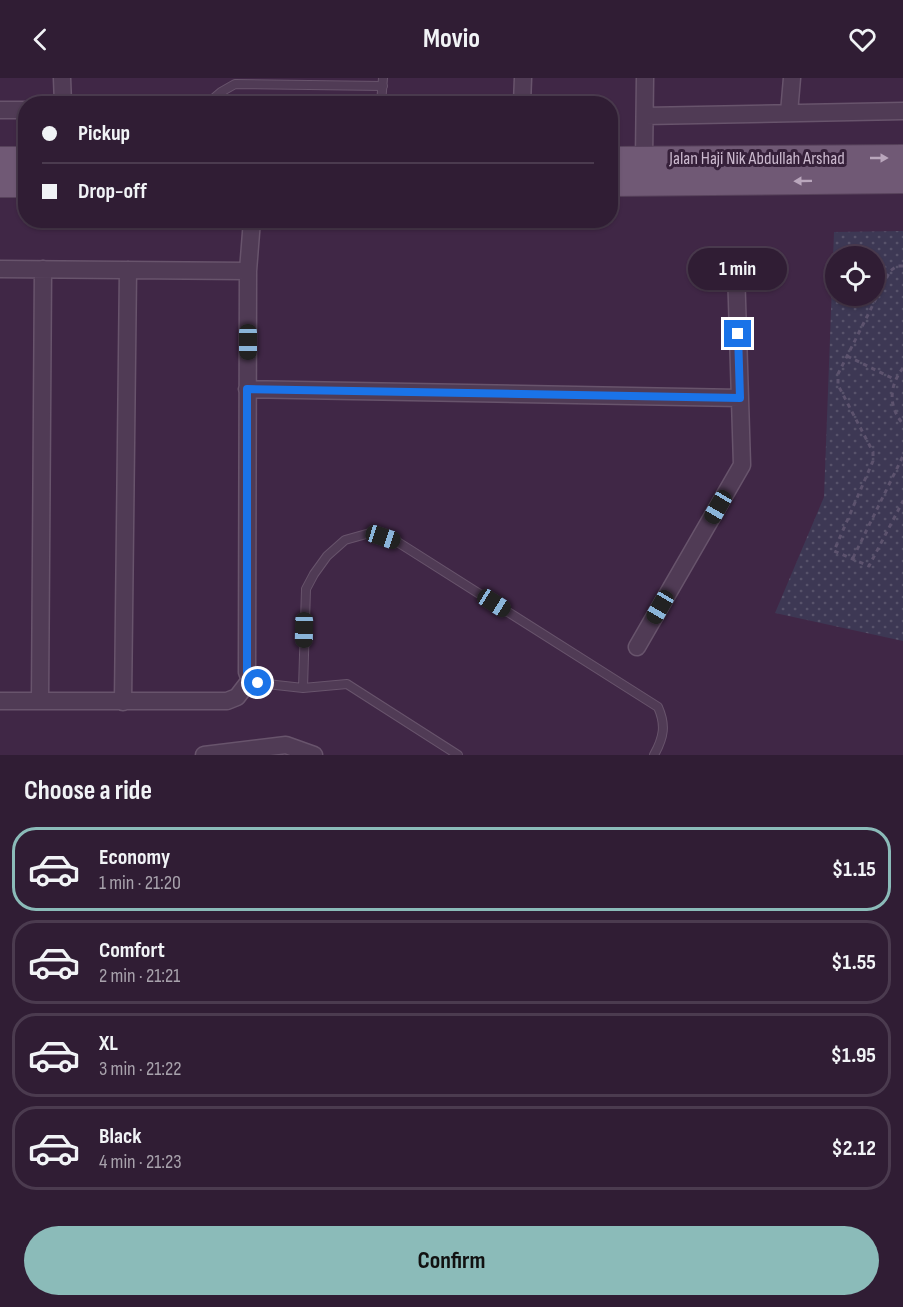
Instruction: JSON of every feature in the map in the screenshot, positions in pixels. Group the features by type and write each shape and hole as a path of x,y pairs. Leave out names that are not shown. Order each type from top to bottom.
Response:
{"main road":[{"name":"Jalan Haji Nik Abdullah Arshad","path":"618,160 903,158"},
{"path":"0,160 18,160"},
{"name":"Jalan Haji Nik Abdullah Arshad","path":"618,183 903,180"},
{"path":"0,184 18,184"}],"street":[{"path":"62,78 63,96"},
{"path":"522,96 523,78"},
{"path":"644,159 645,78"},
{"path":"789,113 792,78"},
{"path":"0,110 18,110"},
{"path":"645,116 903,111"},
{"path":"0,701 228,701 237,697 250,680 247,672 247,389 248,271 251,228"},
{"path":"0,269 248,271"},
{"path":"40,701 43,269"},
{"path":"637,647 743,461 736,269"},
{"path":"123,702 128,270"},
{"path":"247,389 740,398"},
{"path":"204,755 286,746 314,755"}],"lane":[{"path":"216,96 235,84 383,82"},
{"path":"303,688 306,589 327,556 345,540 370,533 396,541 658,706 664,727 662,738 654,755"},
{"path":"250,680 303,688 344,683 350,685 458,755"}],"path":[{"path":"903,266 897,266 890,271 838,374 838,385 873,452 873,461 834,551 869,566 903,501"},
{"path":"847,356 895,380"},
{"path":"903,368 891,392 892,404 903,424"},
{"path":"853,558 903,456"}],"shaded area":[{"path":"903,231 903,641 775,613 824,497 831,306 885,306 885,246 833,246 834,232"}],"route":[{"path":"258,683 250,680 247,672 247,389 740,398 738,334"}]}
